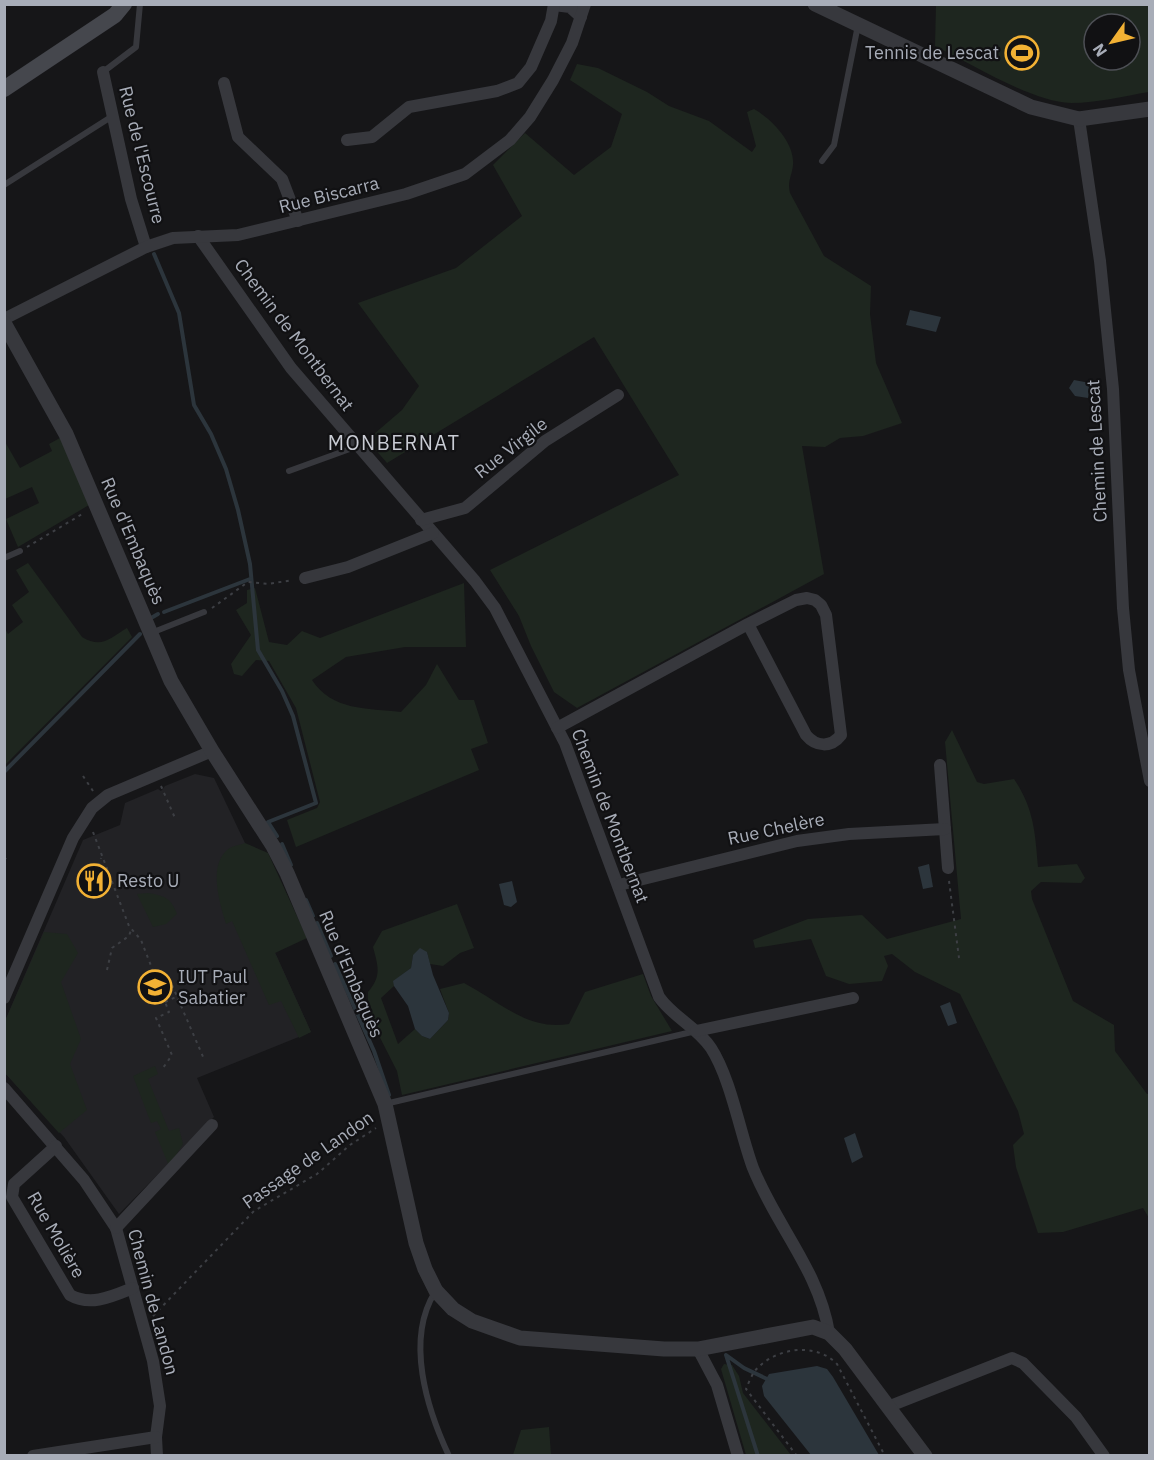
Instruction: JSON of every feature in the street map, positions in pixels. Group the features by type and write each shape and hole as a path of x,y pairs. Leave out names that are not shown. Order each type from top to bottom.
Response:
{"main road":[{"path":"4,89 115,15 124,4"}],"street":[{"name":"Rue Biscarra","path":"4,321 146,247 172,238 238,235 406,194 465,174 495,153 530,117 572,43 585,4"},
{"path":"347,140 372,137 409,107 497,91 518,83 531,67 551,21 554,5 570,7 581,17"},
{"path":"823,6 1031,107 1079,119 1149,109"},
{"name":"Rue de l'Escourre","path":"103,72 111,117 131,199 146,247"},
{"path":"224,83 238,136 282,179 298,221"},
{"name":"Chemin de Lescat","path":"1079,119 1100,261 1113,388 1123,608 1129,670 1149,781"},
{"name":"Chemin de Montbernat","path":"198,236 291,368 495,608 557,728 619,885 660,998 669,1010 696,1031 717,1060 754,1169 814,1282 824,1306 829,1333"},
{"name":"Rue d'Embaquès","path":"4,321 66,434 171,681 212,751 273,846 287,873 385,1104 416,1243 436,1291 453,1309 472,1321 520,1338 698,1349 795,1329 813,1327 829,1333"},
{"name":"Rue Virgile","path":"421,520 465,508 545,441 618,395"},
{"path":"306,579 348,567 433,533"},
{"path":"557,728 748,624 796,600 807,598 821,605 826,615 841,735 838,740 831,744 818,744 806,735 748,624"},
{"path":"4,998 74,838 92,808 108,795 212,751"},
{"path":"940,765 948,868"},
{"name":"Rue Chelère","path":"619,885 806,839 849,834 945,830"},
{"path":"696,1031 853,998"},
{"name":"Chemin de Landon","path":"4,1088 84,1180 116,1228 153,1361 160,1406 156,1437 157,1455"},
{"path":"116,1228 212,1125"},
{"name":"Rue Molière","path":"56,1146 14,1184 10,1192 12,1197 70,1295 80,1301 90,1301 133,1288"},
{"path":"829,1333 845,1349 890,1406 925,1455"},
{"path":"698,1349 717,1385 738,1455"},
{"path":"890,1406 1012,1358 1023,1363 1076,1417 1101,1452 1087,1455"},
{"path":"33,1455 156,1437"}],"lane":[{"path":"103,72 136,47 140,4"},
{"path":"822,161 834,145 858,24"},
{"path":"4,185 111,117"},
{"path":"289,471 358,447"},
{"path":"4,558 20,551"},
{"path":"151,633 204,612"},
{"path":"385,1104 696,1031"},
{"path":"436,1291 424,1319 421,1370 434,1417 449,1455"}],"path":[{"path":"20,551 96,506"},
{"path":"204,612 250,582 268,584 306,579"},
{"path":"83,776 93,791"},
{"path":"161,788 175,818"},
{"path":"96,873 102,860 130,930 141,940 169,1012 156,1018 172,1055 163,1068"},
{"path":"948,868 959,958"},
{"path":"107,970 112,948 127,937 130,930"},
{"path":"213,980 233,970"},
{"path":"172,985 179,996 204,1059"},
{"path":"165,1002 179,996"},
{"name":"Passage de Landon","path":"144,1326 254,1211 317,1174 350,1145 389,1120"},
{"path":"797,1455 746,1389 754,1373 765,1362 788,1352 807,1349 823,1353 837,1364 885,1455"}],"shaded area":[{"name":"Tennis de Lescat","path":"936,5 1149,5 1149,92 1091,102 1071,103 1038,96 984,72 935,46"},
{"path":"577,64 598,68 647,92 669,106 709,121 752,152 756,146 747,112 754,109 775,125 786,140 793,157 790,193 824,256 871,286 870,314 876,363 902,423 863,436 840,438 825,447 802,446 824,574 577,708 554,692 519,616 490,570 679,475 594,337 387,463 367,440 402,410 419,386 358,303 456,268 522,216 493,165 525,133 574,175 611,147 622,114 570,80"},
{"path":"910,310 941,317 936,332 906,325"},
{"path":"1074,380 1090,383 1088,398 1075,396 1069,388"},
{"path":"60,438 89,505 18,547 6,519 39,503 32,487 5,499 4,440 20,468 52,451 49,444"},
{"path":"28,563 82,637 95,642 106,641 127,628 132,637 5,765 5,629 8,634 23,622 12,605 29,592 16,570"},
{"path":"464,583 466,647 405,647 346,657 312,680 320,690 340,703 401,712 426,685 437,664 459,700 474,700 488,743 471,749 479,770 296,847 287,820 317,808 320,802 296,708 269,661 256,660 242,676 234,674 231,664 251,635 236,610 247,603 247,590 255,588 269,642 287,645 302,631 320,638"},
{"path":"952,730 977,782 984,784 1014,779 1021,790 1030,811 1038,867 1077,864 1085,878 1081,883 1041,882 1031,891 1032,899 1073,1001 1114,1025 1115,1051 1149,1094 1149,1218 1143,1208 1063,1232 1038,1233 1016,1167 1013,1145 1024,1134 1018,1111 960,994 915,972 892,954 884,956 888,966 882,981 849,984 826,976 811,939 755,948 753,940 808,919 862,915 887,939 961,919 945,742"},
{"name":"IUT Paul Sabatier","path":"195,774 214,778 245,843 241,877 311,1032 197,1078 214,1117 119,1214 64,1137 5,1073 5,1021 83,840 120,825 125,803 158,789 161,791 165,786"},
{"path":"245,843 268,853 307,938 275,953 311,1032 299,1038 281,1001 269,1005 232,921 226,924 217,886 218,866 227,850"},
{"path":"929,864 933,887 923,889 918,867"},
{"path":"512,881 517,902 511,907 504,905 499,884"},
{"path":"148,893 163,897 172,904 177,914 166,924 153,927 137,894"},
{"path":"457,904 474,948 460,953 443,966 430,964 427,952 413,955 411,968 394,981 394,986 381,998 398,1044 415,1029 422,1036 430,1039 448,1020 449,1013 440,989 464,983 527,1019 554,1025 569,1024 585,992 643,974 651,996 672,1031 402,1095 397,1071 368,1014 368,992 378,971 373,947 382,931"},
{"path":"44,932 67,934 78,953 61,982 81,1039 70,1064 87,1110 59,1133 5,1073 5,1021"},
{"path":"420,948 427,952 433,975 449,1013 448,1020 430,1039 422,1036 415,1029 408,1006 393,981 411,968 413,955"},
{"path":"950,1002 957,1023 948,1026 940,1006"},
{"path":"155,1066 158,1074 148,1079 169,1131 179,1128 183,1144 169,1166 155,1132 161,1129 157,1121 151,1123 133,1076"},
{"path":"855,1133 863,1157 852,1163 844,1138"},
{"path":"724,1364 732,1365 739,1376 743,1393 791,1455 746,1455 721,1369"},
{"path":"817,1366 827,1369 833,1377 879,1455 811,1455 764,1396 762,1386 769,1374"},
{"path":"549,1427 551,1455 513,1455 521,1430"}],"waterway":[{"path":"154,254 179,313 194,405 211,434 226,469 238,510 250,564 258,650 282,691 293,716 316,803 268,822 277,836"},
{"path":"164,612 250,579"},
{"path":"151,618 158,614"},
{"path":"4,772 140,634"},
{"path":"282,844 291,865"},
{"path":"306,900 313,916"},
{"path":"317,923 331,956"},
{"path":"335,964 374,1051 389,1095"},
{"path":"758,1456 726,1355 744,1368 767,1379"}],"place":[{"name":"Tennis de Lescat","path":"1022,53"},
{"name":"Resto U","path":"94,881"},
{"name":"IUT Paul Sabatier","path":"155,987"}],"district":[{"name":"MONBERNAT","path":"394,443"}]}
